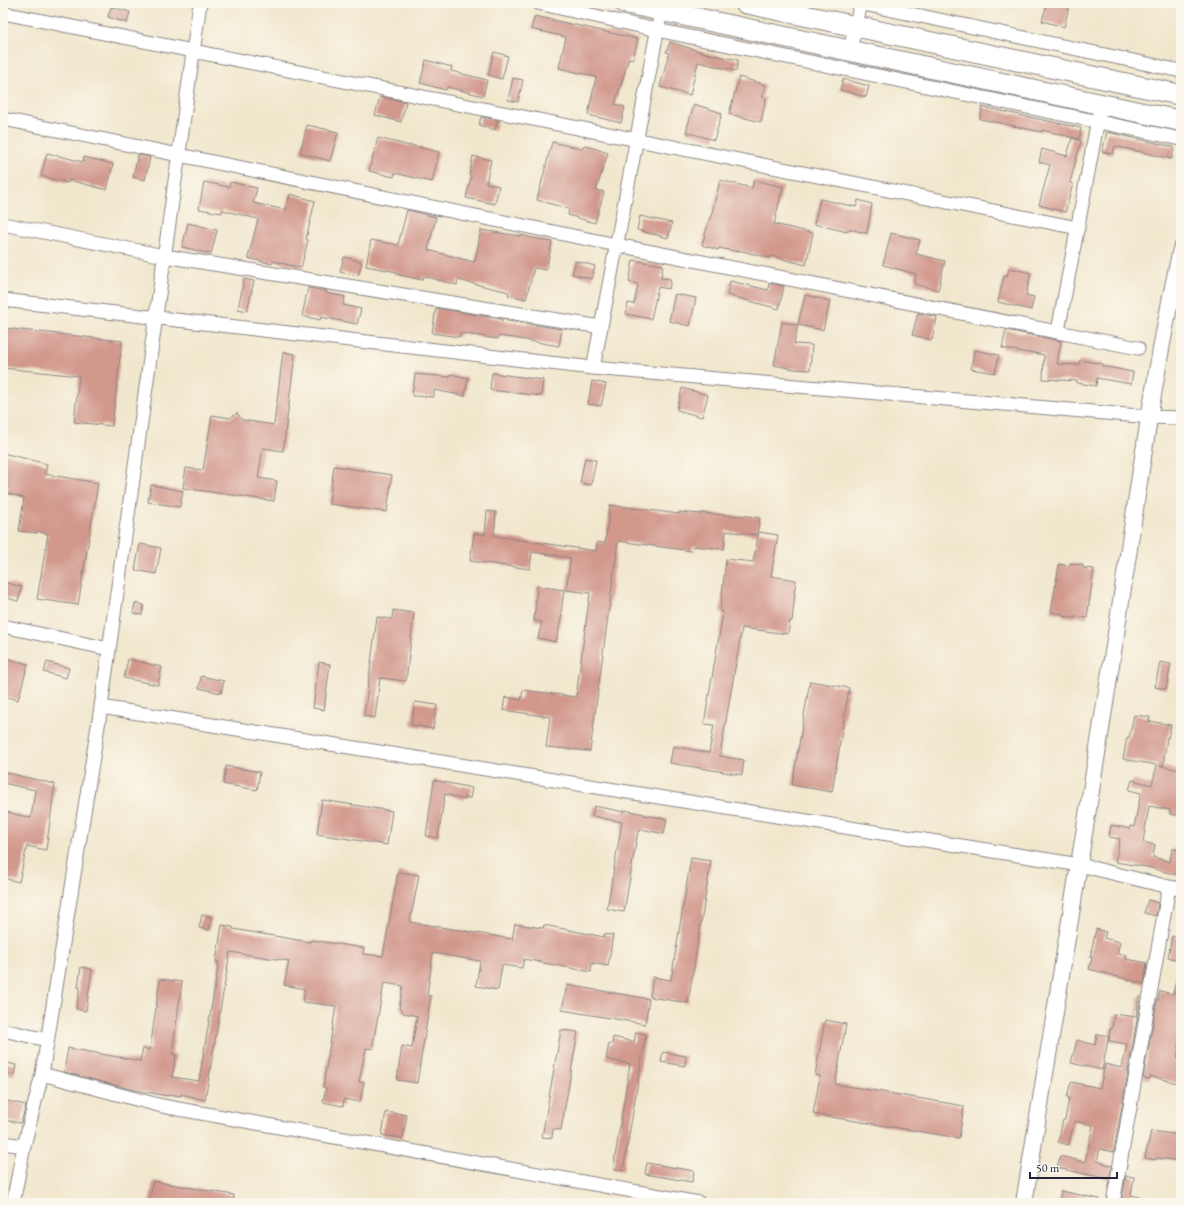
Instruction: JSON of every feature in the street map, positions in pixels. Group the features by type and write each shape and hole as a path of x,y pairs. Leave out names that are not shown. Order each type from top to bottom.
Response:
{"main road":[{"path":"625,3 659,20 850,50 1099,112 1181,121"},
{"path":"745,3 1181,95"}],"street":[{"path":"13,1203 24,1146 42,1074 101,707 200,3"},
{"path":"538,3 659,20 1099,112 1181,139"},
{"path":"850,50 860,3 1181,70"},
{"path":"3,13 1078,228"},
{"path":"594,368 659,20"},
{"path":"1058,331 1099,112"},
{"path":"3,119 617,245 1138,348"},
{"path":"3,224 164,256 601,327"},
{"path":"1024,1203 1080,865 1150,417 1177,285 1181,249"},
{"path":"3,300 594,368 1150,417 1181,418"},
{"path":"3,626 109,649"},
{"path":"101,707 1080,865 1175,888 1113,1203"},
{"path":"3,1030 47,1040"},
{"path":"42,1074 162,1106 699,1203"},
{"path":"3,1143 24,1146"}],"building":[{"path":"1047,3 1070,3 1064,27 1042,21"},
{"path":"111,7 130,12 127,23 108,17"},
{"path":"535,16 638,39 633,59 629,58 615,104 625,107 621,123 588,115 596,77 559,68 566,37 531,29"},
{"path":"670,42 709,54 738,60 736,71 698,62 690,95 660,87 669,53 666,52"},
{"path":"494,52 508,56 502,79 488,75"},
{"path":"426,60 452,67 451,71 487,80 483,96 447,87 446,90 420,83"},
{"path":"739,77 766,85 762,97 766,98 761,122 729,114"},
{"path":"513,78 523,80 518,102 508,100"},
{"path":"843,79 869,86 866,97 840,90"},
{"path":"380,97 406,102 401,122 375,115"},
{"path":"694,104 722,113 714,140 686,132"},
{"path":"982,107 1081,128 1079,139 1042,130 1042,132 980,119"},
{"path":"481,117 498,120 495,130 479,125"},
{"path":"307,125 338,132 330,161 300,153"},
{"path":"1107,132 1174,147 1172,159 1115,146 1113,154 1102,152"},
{"path":"378,138 439,152 432,182 395,173 394,177 369,171"},
{"path":"1072,138 1081,141 1070,183 1073,184 1065,212 1039,205 1050,165 1039,162 1042,149 1067,156"},
{"path":"552,142 582,149 584,145 608,153 596,190 604,192 595,223 568,215 569,209 537,200"},
{"path":"47,153 83,162 84,157 113,164 107,190 69,180 68,183 41,176"},
{"path":"138,155 150,157 145,180 133,177"},
{"path":"473,156 491,160 486,183 499,186 495,204 466,198 471,176 469,175"},
{"path":"720,180 752,188 754,180 783,187 774,224 813,233 806,265 771,256 770,258 738,250 738,252 719,248 718,250 702,245 711,217"},
{"path":"204,182 229,187 230,182 257,188 253,203 286,210 290,194 315,201 301,268 273,261 272,264 248,258 258,219 222,210 222,213 199,209"},
{"path":"820,199 856,207 858,200 872,204 867,233 848,229 847,232 814,224"},
{"path":"407,210 436,217 428,250 474,262 481,230 520,235 552,242 546,270 534,268 526,299 508,295 509,292 458,280 457,285 423,276 422,280 396,274 397,272 366,266 371,240 398,245"},
{"path":"640,216 672,223 668,238 637,230"},
{"path":"188,223 217,230 211,254 182,247"},
{"path":"891,233 920,240 916,254 945,261 938,290 914,284 916,274 883,265"},
{"path":"344,257 362,262 358,276 340,272"},
{"path":"633,260 663,265 661,278 671,279 669,289 658,287 651,319 626,314 628,303 634,304 638,284 629,282"},
{"path":"576,261 595,266 592,279 572,274"},
{"path":"1009,268 1031,273 1026,295 1034,297 1031,310 998,302 1004,276 1007,277"},
{"path":"244,279 254,281 247,311 238,309"},
{"path":"730,281 768,290 769,283 784,286 779,309 727,295"},
{"path":"308,288 327,291 326,293 345,297 343,305 361,309 357,324 321,317 320,320 302,316"},
{"path":"675,294 696,298 690,326 669,321"},
{"path":"805,295 830,301 823,330 798,325"},
{"path":"436,308 562,329 559,346 498,336 498,339 460,333 459,337 432,333"},
{"path":"918,313 937,317 932,340 912,335"},
{"path":"782,322 798,325 794,344 812,345 810,370 794,369 774,365"},
{"path":"3,328 122,341 112,426 74,422 79,376 3,368"},
{"path":"1006,330 1061,341 1057,364 1079,365 1080,360 1133,372 1131,384 1097,378 1096,386 1077,383 1077,381 1043,379 1044,355 1002,348"},
{"path":"974,350 999,355 995,373 971,369"},
{"path":"283,352 295,354 283,451 263,448 258,478 277,481 274,501 183,488 186,468 203,470 212,415 230,418 237,413 242,420 274,425"},
{"path":"492,373 543,380 541,396 490,390"},
{"path":"415,374 450,377 450,374 468,378 465,396 434,390 434,397 412,396"},
{"path":"592,381 606,384 601,406 588,404"},
{"path":"682,388 708,395 702,417 677,410"},
{"path":"3,453 47,464 45,474 98,483 78,605 37,599 48,534 37,531 37,533 19,531 24,498 6,493 8,486 3,485"},
{"path":"585,458 596,460 591,485 580,483"},
{"path":"334,466 392,475 387,512 329,504"},
{"path":"151,485 183,491 180,507 148,502"},
{"path":"610,505 679,514 679,512 701,513 760,518 757,535 726,531 724,549 693,546 692,551 618,541 590,751 546,747 550,717 503,710 505,697 521,700 523,690 576,697 590,593 566,590 571,558 532,552 530,569 470,561 474,533 485,535 487,511 496,512 494,536 596,551 597,542 605,543"},
{"path":"759,532 778,535 771,576 796,580 792,621 790,621 788,634 742,628 720,756 744,760 742,775 670,763 673,746 709,753 714,725 704,724 723,613 720,612 726,559 753,562"},
{"path":"140,544 161,548 156,574 135,570"},
{"path":"1070,563 1083,565 1083,568 1094,569 1087,618 1062,616 1063,614 1051,612 1059,564 1070,566"},
{"path":"3,582 22,587 18,601 3,597"},
{"path":"537,586 564,590 562,614 556,642 538,638 542,622 534,621"},
{"path":"135,603 144,605 142,615 133,613"},
{"path":"393,610 414,613 406,681 380,678 375,718 364,716 377,617 392,619"},
{"path":"5,658 28,664 18,700 3,696 3,664"},
{"path":"128,659 162,667 158,685 124,678"},
{"path":"47,662 69,668 66,678 44,672"},
{"path":"319,662 330,664 324,710 313,708"},
{"path":"1160,662 1171,664 1166,689 1155,687"},
{"path":"201,676 224,681 221,693 199,688"},
{"path":"810,681 849,688 832,792 792,785"},
{"path":"415,702 437,705 433,729 411,725"},
{"path":"1134,715 1150,717 1149,721 1171,725 1168,738 1167,737 1163,766 1160,766 1181,770 1181,816 1170,814 1170,810 1149,806 1143,842 1155,845 1153,857 1170,862 1172,849 1181,850 1181,876 1147,867 1115,862 1120,839 1109,837 1111,825 1130,829 1130,826 1134,827 1141,793 1129,790 1132,780 1152,785 1157,765 1123,759 1127,737 1129,738"},
{"path":"226,766 260,772 257,790 223,784"},
{"path":"3,772 55,784 46,850 27,846 19,882 3,878 3,811 31,818 35,790 3,783"},
{"path":"434,780 472,788 470,798 465,797 464,800 445,794 438,838 426,836"},
{"path":"322,800 392,811 387,845 317,834"},
{"path":"594,806 624,812 624,810 667,819 664,834 641,829 641,831 638,831 624,912 607,909 622,822 592,816"},
{"path":"691,858 711,861 688,1003 650,997 653,977 671,980"},
{"path":"398,872 419,875 410,922 512,939 515,924 543,928 544,925 604,937 604,934 613,935 608,966 592,963 591,972 524,959 522,968 502,965 498,990 476,986 480,961 433,953 427,995 431,996 417,1083 397,1080 402,1046 412,1048 417,1016 404,1013 399,1008 403,986 384,983 372,1049 366,1048 359,1082 364,1082 360,1102 344,1099 343,1106 323,1102 326,1088 323,1087 336,1006 303,1002 305,989 284,985 289,961 230,952 205,1100 181,1094 181,1096 169,1094 168,1096 130,1089 64,1072 68,1048 140,1061 143,1048 150,1050 160,979 182,982 172,1054 176,1055 172,1077 199,1081 219,962 216,962 222,925 233,927 233,929 310,942 311,940 364,948 363,954 383,956"},
{"path":"1148,900 1158,903 1156,916 1144,913"},
{"path":"202,915 212,917 209,930 199,928"},
{"path":"1096,929 1106,932 1104,938 1120,942 1117,954 1127,955 1126,959 1147,963 1144,984 1089,969"},
{"path":"1172,936 1181,938 1181,961 1168,957"},
{"path":"81,967 92,969 86,1011 76,1009 80,987 78,987"},
{"path":"1177,976 1181,976 1181,1036 1177,1058 1181,1058 1181,1084 1150,1076 1150,1079 1143,1078 1157,1000 1160,991 1173,994"},
{"path":"567,985 649,999 645,1024 562,1010"},
{"path":"1139,996 1141,997 1114,1152 1100,1149 1097,1161 1112,1166 1109,1179 1057,1168 1060,1156 1085,1162 1093,1125 1074,1121 1069,1145 1058,1142 1063,1120 1065,1120 1069,1098 1067,1097 1071,1082 1100,1088 1105,1064 1122,1068 1127,1044 1109,1041 1110,1029 1112,1029 1114,1014 1136,1017"},
{"path":"825,1020 846,1024 835,1084 964,1106 959,1138 813,1114 820,1076 815,1075"},
{"path":"561,1030 578,1032 561,1130 553,1129 552,1138 542,1137"},
{"path":"636,1032 646,1034 623,1171 613,1169 630,1064 606,1059 609,1044 612,1044 613,1037 634,1042"},
{"path":"1097,1034 1109,1036 1102,1070 1071,1063 1077,1040 1095,1045"},
{"path":"663,1052 686,1056 685,1066 661,1062"},
{"path":"3,1062 16,1065 14,1075 3,1072"},
{"path":"3,1100 26,1105 21,1123 3,1120"},
{"path":"386,1112 407,1115 403,1138 382,1135"},
{"path":"1151,1131 1181,1135 1181,1161 1145,1158"},
{"path":"647,1163 694,1171 692,1182 645,1174"},
{"path":"1126,1176 1134,1177 1131,1195 1150,1200 1149,1203 1121,1203"},
{"path":"153,1181 234,1195 233,1203 149,1203"},
{"path":"1061,1191 1099,1199 1098,1203 1067,1203 1059,1201"}]}
